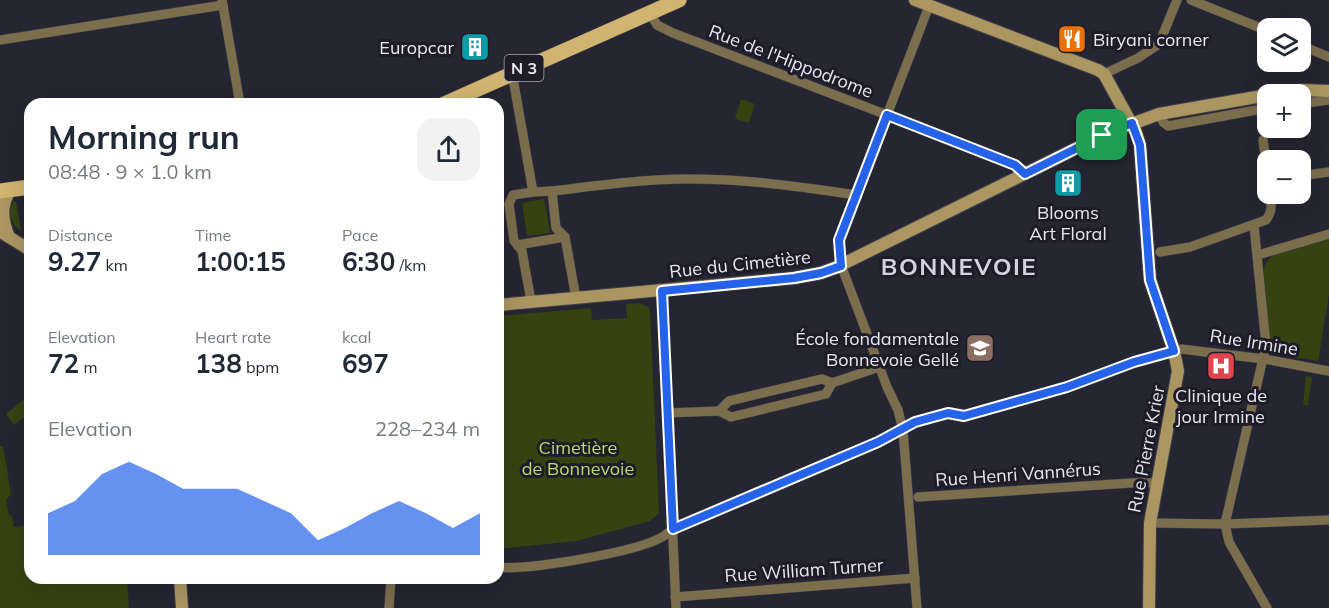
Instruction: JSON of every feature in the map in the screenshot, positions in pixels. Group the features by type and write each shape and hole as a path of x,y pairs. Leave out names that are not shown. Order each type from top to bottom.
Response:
{"main road":[{"name":"N 3","path":"457,98 679,0"},
{"path":"915,0 1104,74"},
{"name":"Rue Pierre Krier","path":"1104,74 1132,123 1140,145 1150,280 1174,351 1178,371 1150,523 1149,608"},
{"name":"Rue du Cimetière","path":"1311,90 1329,91"},
{"name":"Rue du Cimetière","path":"504,304 794,278 821,273 841,266 1107,133 1159,114 1257,97"},
{"path":"24,188 5,190 2,209 4,234 24,246"},
{"path":"180,584 182,608"}],"street":[{"path":"1104,74 1138,58 1159,44 1177,0"},
{"path":"1191,0 1257,27"},
{"path":"0,40 223,3 239,98"},
{"path":"917,608 903,430 898,410 879,367 841,266 839,240 929,6"},
{"name":"Rue de l'Hippodrome","path":"650,13 657,25 674,33 1015,165 1025,174"},
{"path":"1311,50 1329,57"},
{"path":"510,74 514,84 532,192"},
{"path":"1311,102 1329,100"},
{"path":"1159,114 1168,126 1257,110"},
{"path":"1263,140 1264,150"},
{"path":"1311,174 1329,172"},
{"path":"531,302 522,251 514,241 509,200 515,194 657,180 707,180 787,185 856,195"},
{"path":"552,190 556,228 565,237 576,298"},
{"path":"1160,252 1190,247 1254,226 1266,220 1271,214 1270,204"},
{"path":"1254,226 1266,345 1225,524 1229,542 1267,608"},
{"path":"1258,255 1329,234"},
{"path":"517,245 565,237"},
{"path":"662,291 676,608"},
{"name":"Rue Irmine","path":"504,567 519,568 579,559 661,538 673,529 903,430 915,422 948,413 964,416 1067,387 1134,362 1174,351 1190,349 1329,371"},
{"path":"719,411 729,401 822,379 832,383 879,367"},
{"path":"668,413 719,411 731,417 826,394 832,383"},
{"name":"Rue Henri Vannérus","path":"918,497 1135,483 1156,484"},
{"path":"1150,523 1225,524 1329,520"},
{"name":"Rue William Turner","path":"675,597 915,578"},
{"path":"389,608 391,584"}],"green space":[{"path":"741,99 755,104 749,123 735,119"},
{"path":"544,199 550,233 527,236 522,203"},
{"path":"16,201 21,231 10,214 11,206"},
{"path":"1329,239 1329,295 1318,361 1275,354 1271,350 1263,276 1265,264 1272,256"},
{"name":"Cimetière de Bonnevoie","path":"638,303 648,307 650,312 659,513 650,521 576,541 504,548 504,315 591,308 592,320 627,318 626,304"},
{"path":"1306,376 1312,377 1308,405 1303,405"},
{"path":"24,399 24,418 14,425 6,414"},
{"path":"0,446 3,446 11,494 6,500 9,515 12,516 14,527 24,526 24,584 127,584 129,608 0,608"}],"place":[{"name":"Biryani corner","path":"1072,39"},
{"name":"Europcar","path":"475,47"},
{"name":"Blooms Art Floral","path":"1068,183"},
{"name":"École fondamentale Bonnevoie Gellé","path":"980,348"},
{"name":"Clinique de jour Irmine","path":"1221,366"}],"district":[{"name":"BONNEVOIE","path":"959,266"}],"route":[{"path":"887,115 1015,165 1025,174 1102,135 1132,123 1138,138 1150,280 1174,351 1134,362 1067,387 964,416 948,413 915,422 878,442 673,529 662,291 794,278 821,273 841,266 839,240 887,115"}]}
